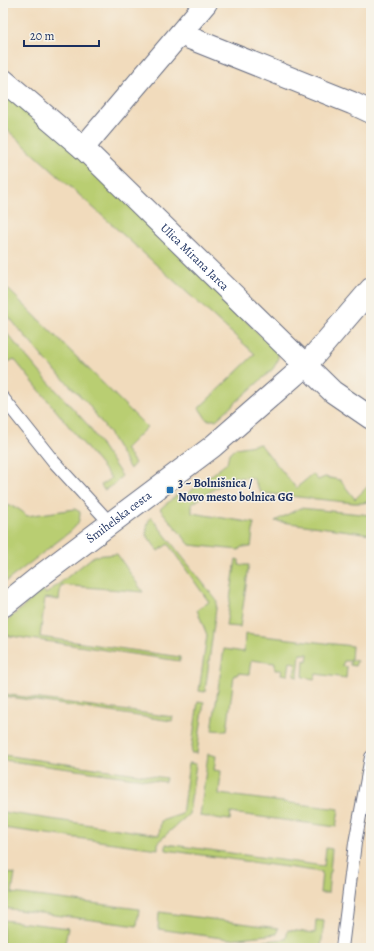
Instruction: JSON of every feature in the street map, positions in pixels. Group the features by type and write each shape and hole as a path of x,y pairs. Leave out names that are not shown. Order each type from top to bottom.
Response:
{"street":[{"path":"83,148 206,3"},
{"path":"180,34 371,112"},
{"name":"Ulica Mirana Jarca","path":"3,80 83,148 306,366"},
{"name":"Šmihelska cesta","path":"3,606 38,577 212,447 306,366 371,289"},
{"path":"306,366 333,392 371,418"}],"lane":[{"path":"3,398 54,462 110,523"},
{"path":"342,948 355,843 371,757"}],"green space":[{"path":"3,88 83,156 278,353 278,360 273,369 216,420 207,420 199,408 255,354 3,126"},
{"path":"3,284 147,427 125,449 135,463 130,469 109,433 88,404 46,361 3,310"},
{"path":"3,329 87,424 122,476 113,485 104,490 101,485 111,478 14,359 3,365"},
{"path":"260,444 296,488 313,474 318,480 325,477 340,480 355,499 371,483 371,501 354,503 261,493 253,478 232,477 192,504 192,513 254,523 251,547 241,547 239,550 190,545 160,509 178,494 187,494 227,463 229,453 236,448"},
{"path":"3,505 16,508 27,516 75,509 80,512 78,523 71,531 3,584"},
{"path":"300,508 371,515 371,534 275,521"},
{"path":"151,517 217,601 205,692 199,691 207,635 197,610 209,602 168,544 158,551 146,534 148,522"},
{"path":"117,554 143,592 61,585 59,600 45,598 40,637 180,657 180,661 4,635 3,644 3,624 43,590 46,594 94,556"},
{"path":"236,559 239,560 239,565 249,565 240,627 226,626"},
{"path":"245,634 352,646 351,660 357,661 355,666 350,665 350,661 344,661 342,666 347,667 346,678 316,674 314,679 303,677 304,660 307,661 308,654 300,654 298,677 294,676 296,663 290,662 288,675 281,674 282,670 275,670 275,663 251,660 249,674 238,673 237,675 234,675 227,731 212,730 224,649 244,652"},
{"path":"3,694 173,717 172,721 3,696"},
{"path":"198,701 204,702 197,753 191,753"},
{"path":"208,754 216,756 214,770 221,771 219,794 339,809 336,827 231,813 230,820 200,816"},
{"path":"3,755 166,778 165,782 3,760"},
{"path":"189,763 196,764 189,814 158,842 158,849 3,828 3,812 159,835 161,821 182,814"},
{"path":"166,844 324,866 326,848 332,849 328,893 320,893 322,872 166,850"},
{"path":"3,872 15,874 12,893 139,909 137,926 3,908"},
{"path":"159,912 278,928 277,934 229,939 158,929"},
{"path":"3,920 68,928 64,948 3,948"},
{"path":"316,920 324,921 321,948 292,948 247,943 286,939 288,930 315,933"}],"place":[{"name":"3 ~ Bolnišnica / Novo mesto bolnica GG","path":"170,490"}]}
